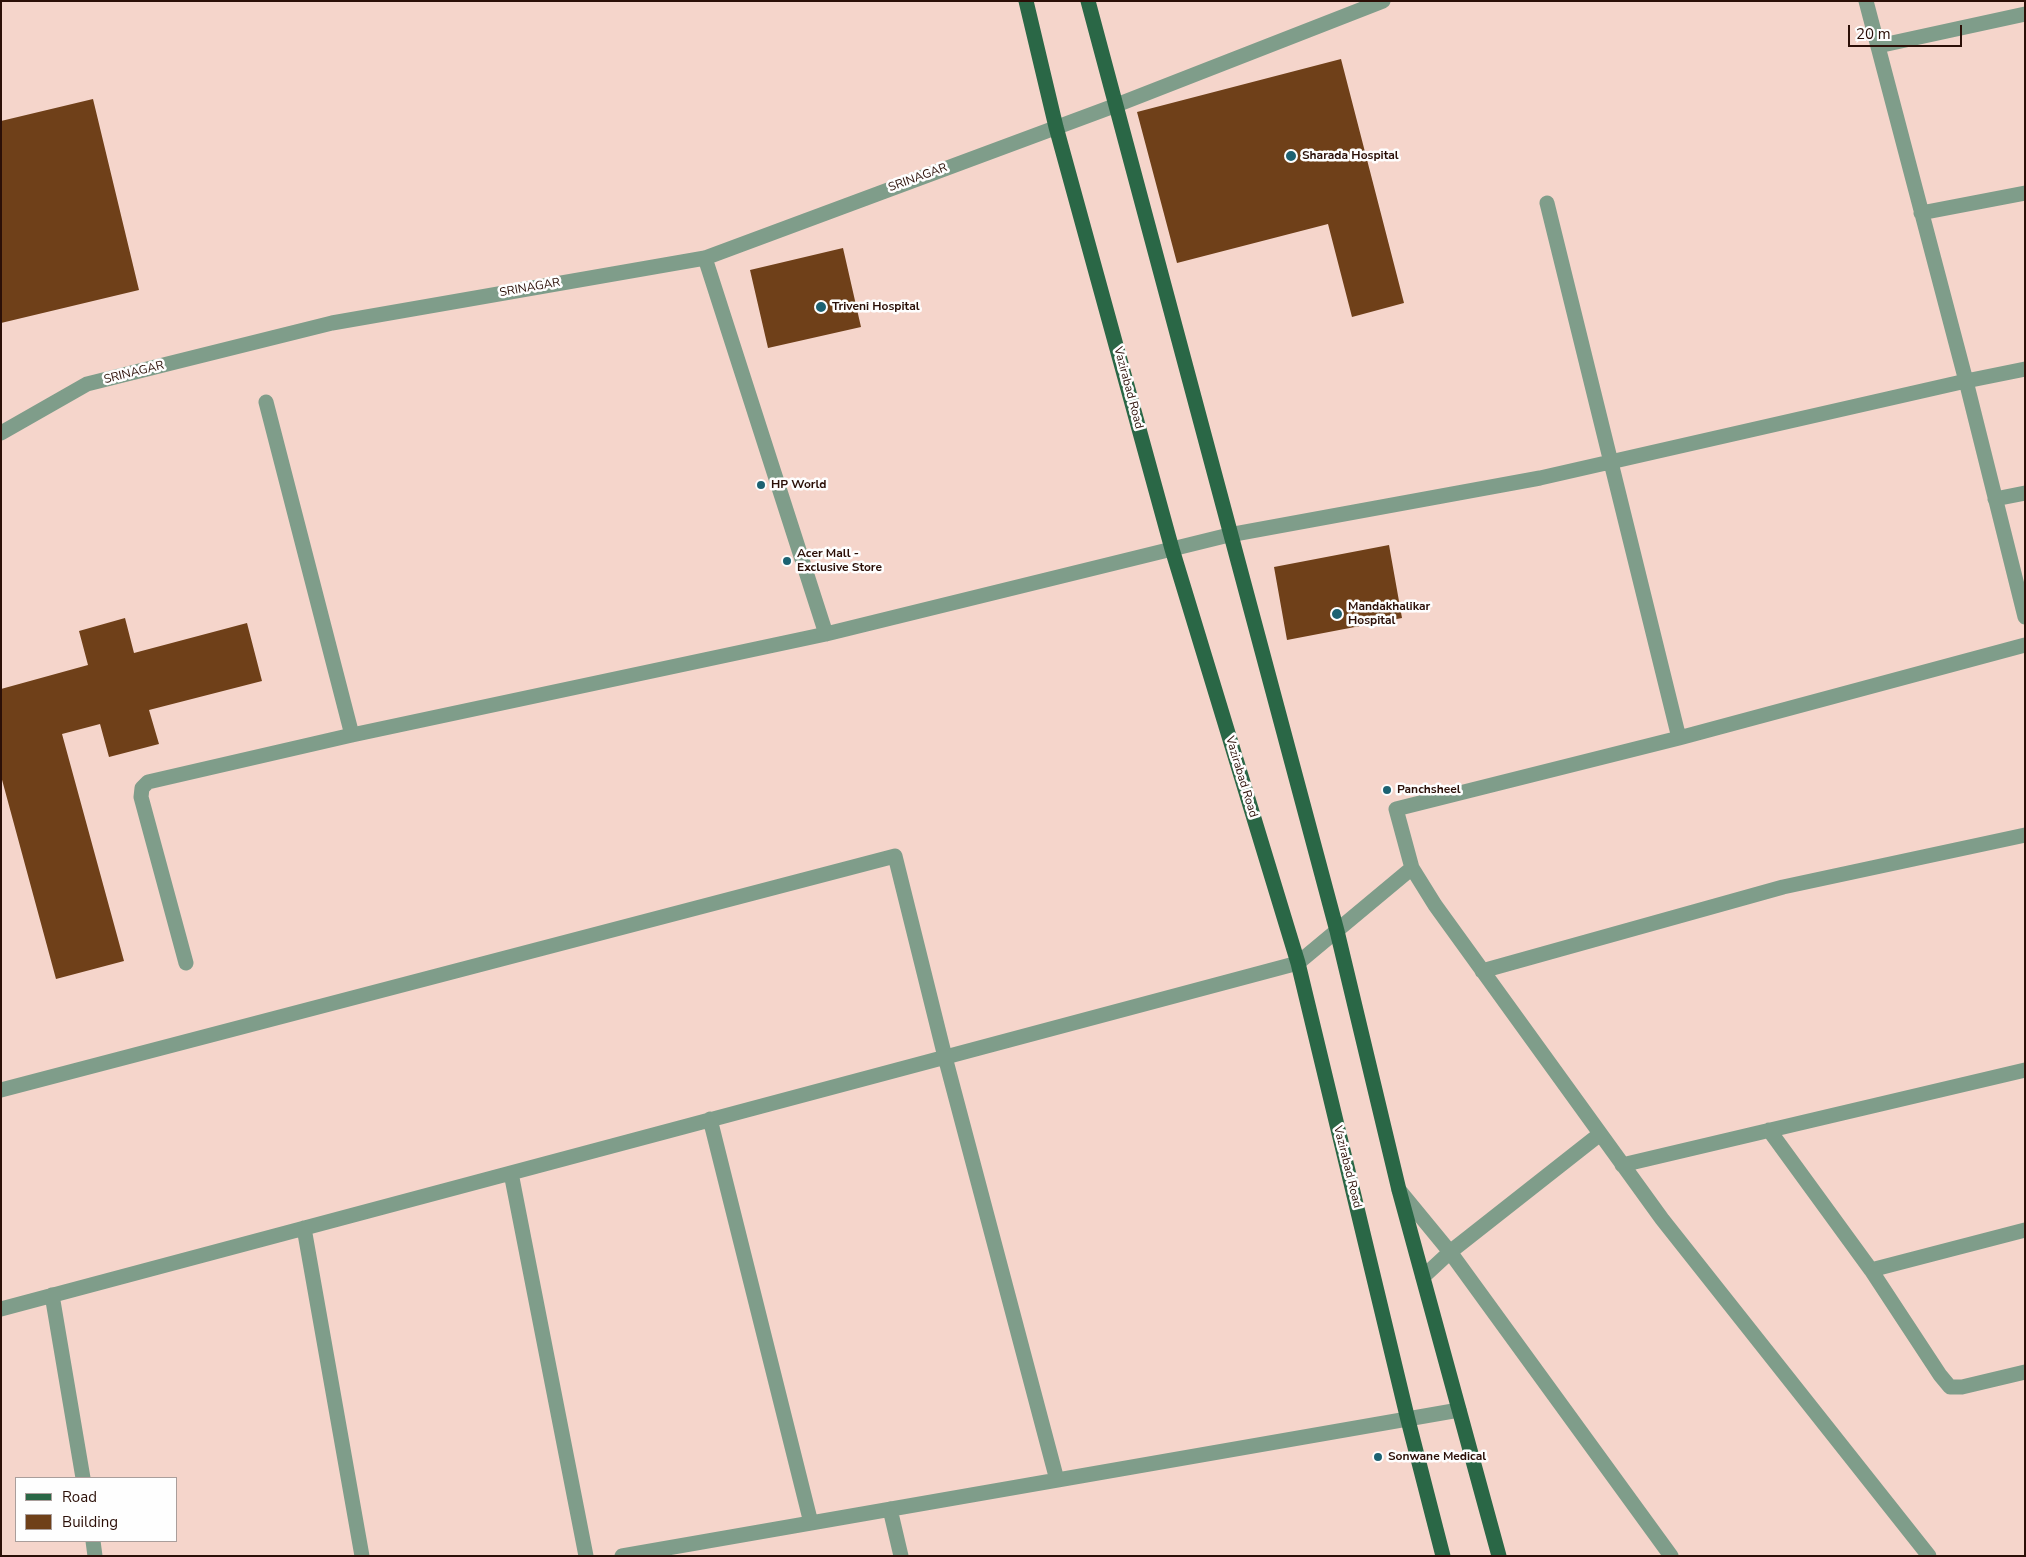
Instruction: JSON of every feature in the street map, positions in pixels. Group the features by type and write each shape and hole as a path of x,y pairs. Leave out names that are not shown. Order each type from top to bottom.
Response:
{"main road":[{"name":"Vazirabad Road","path":"1026,1 1056,127 1172,549 1298,963 1408,1420 1443,1556"},
{"path":"1088,1 1114,106 1337,931 1398,1190 1499,1556"}],"street":[{"name":"SRINAGAR","path":"1,433 87,384 332,323 704,258 1114,106 1383,1"},
{"path":"1866,1 1966,381 2025,617"},
{"path":"1878,46 2025,14"},
{"path":"1922,213 2025,193"},
{"path":"1547,203 1679,738"},
{"path":"704,258 826,634"},
{"path":"186,963 140,797 142,788 148,782 352,735 826,634 1229,535 1540,478 2025,369"},
{"path":"266,402 352,735"},
{"path":"1995,499 2025,493"},
{"path":"1929,1556 1662,1219 1435,906 1412,868 1396,809 1679,738 2025,645"},
{"path":"1482,971 1783,887 2025,835"},
{"path":"1,1090 895,856 945,1057 1057,1480"},
{"path":"1,1309 1298,963 1412,868"},
{"path":"1622,1165 2025,1070"},
{"path":"710,1119 811,1523"},
{"path":"1769,1130 1870,1270 1950,1387 1962,1387 2025,1372"},
{"path":"1423,1277 1450,1252 1600,1134"},
{"path":"511,1173 586,1556"},
{"path":"1398,1190 1450,1252 1671,1556"},
{"path":"304,1228 362,1556"},
{"path":"1870,1270 2025,1230"},
{"path":"52,1295 82,1477"},
{"path":"622,1556 1460,1410"},
{"path":"890,1509 902,1556"},
{"path":"93,1542 96,1556"}],"building":[{"path":"1341,59 1404,303 1352,317 1328,224 1177,263 1137,112"},
{"path":"93,99 139,290 1,323 1,121"},
{"path":"843,248 861,327 768,348 750,270"},
{"path":"1389,545 1402,618 1287,640 1274,567"},
{"path":"125,618 134,653 247,623 262,681 149,710 159,744 109,757 100,724 62,734 124,961 56,979 1,776 1,689 88,665 79,631"}],"place":[{"name":"Sharada Hospital","path":"1291,156"},
{"name":"Triveni Hospital","path":"821,307"},
{"name":"HP World","path":"761,485"},
{"name":"Acer Mall - Exclusive Store","path":"787,561"},
{"name":"Mandakhalikar Hospital","path":"1337,614"},
{"name":"Panchsheel","path":"1387,790"},
{"name":"Sonwane Medical","path":"1378,1457"}]}
